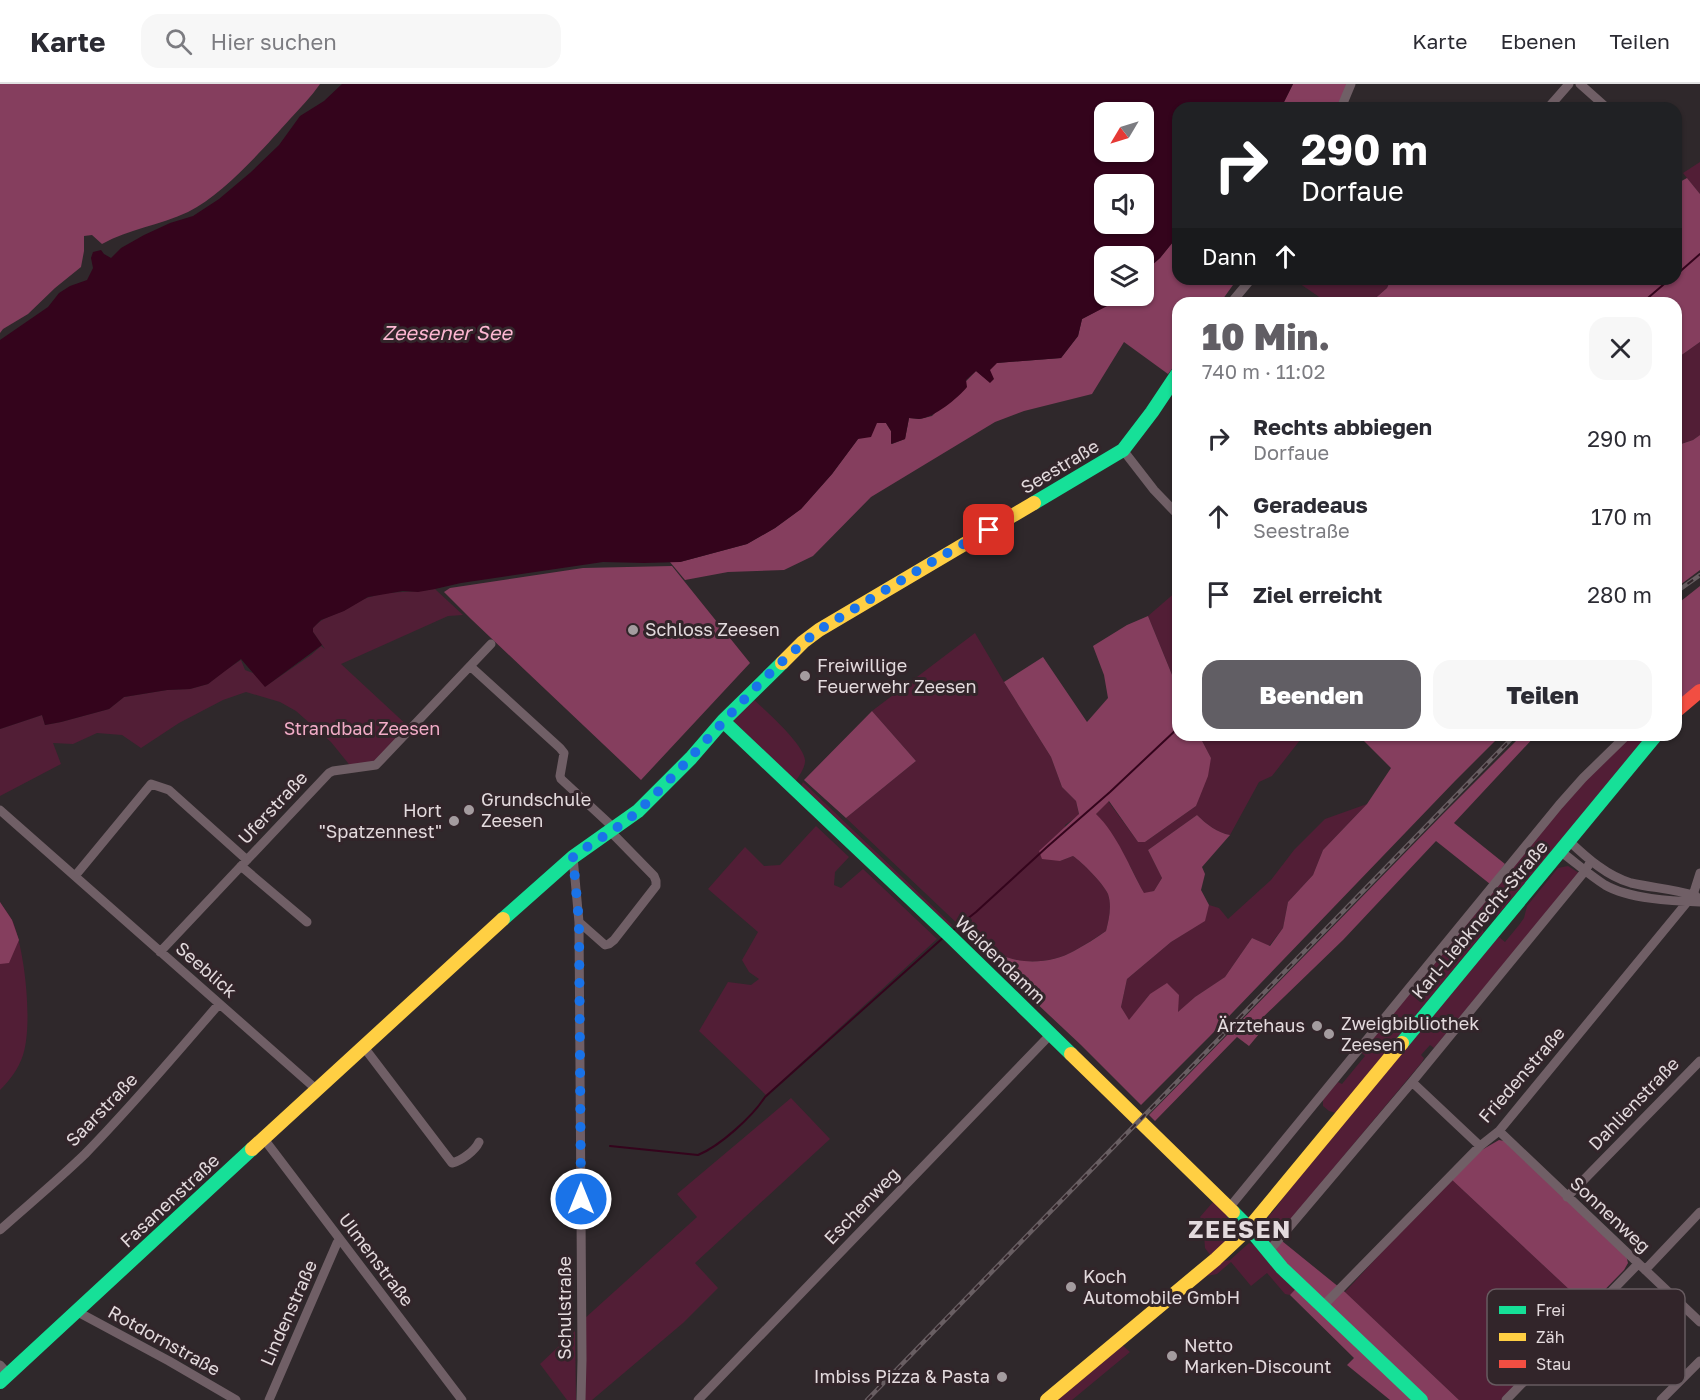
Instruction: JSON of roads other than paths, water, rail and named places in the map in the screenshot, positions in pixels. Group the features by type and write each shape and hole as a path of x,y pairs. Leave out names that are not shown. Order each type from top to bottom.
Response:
{"street":[{"path":"1344,102 1351,84"},
{"path":"1553,102 1569,84"},
{"path":"1580,84 1601,102"},
{"path":"1237,297 1246,285"},
{"name":"Seestraße","path":"612,830 644,805 723,721 803,642 819,630 1122,450 1172,382"},
{"name":"Seestraße","path":"1122,450 1172,509"},
{"name":"Uferstraße","path":"160,952 329,773 376,765 491,644"},
{"path":"470,666 560,748 564,753 561,779 654,876 656,886 609,944 605,945 579,922"},
{"path":"1682,706 1700,691"},
{"name":"Weidendamm","path":"723,721 948,934 1229,1208 1322,1307 1421,1400"},
{"name":"Karl-Liebknecht-Straße","path":"1229,1208 1559,805 1621,741"},
{"name":"Karl-Liebknecht-Straße","path":"1047,1400 1216,1259 1249,1228 1651,741"},
{"path":"75,876 151,784 169,790 244,863"},
{"name":"Seeblick","path":"0,810 316,1089"},
{"name":"Fasanenstraße","path":"3,1374 76,1311 467,950 573,857 612,830"},
{"path":"1565,846 1629,882 1695,899"},
{"path":"1565,846 1585,871 1605,885 1621,892 1676,902 1695,899"},
{"name":"Schulstraße","path":"573,857 579,922 581,1400"},
{"path":"1268,1252 1412,1082 1592,861"},
{"name":"Uferstraße","path":"244,863 307,922"},
{"name":"Friedenstraße","path":"1322,1307 1480,1146 1499,1131 1695,899 1700,873"},
{"name":"Saarstraße","path":"0,1230 112,1126 219,1004"},
{"name":"Eschenweg","path":"698,1400 1051,1035"},
{"path":"363,1046 452,1163 477,1147 479,1142"},
{"name":"Dahlienstraße","path":"1567,1197 1700,1061"},
{"path":"1412,1082 1480,1146"},
{"name":"Sonnenweg","path":"1499,1131 1665,1289"},
{"name":"Ulmenstraße","path":"264,1139 462,1400"},
{"path":"1619,1289 1700,1212"},
{"name":"Lindenstraße","path":"269,1400 340,1240"},
{"name":"Sonnenweg","path":"1685,1308 1700,1322"},
{"name":"Rotdornstraße","path":"76,1311 236,1400"},
{"path":"1685,1376 1700,1361"},
{"path":"1506,1400 1521,1385"},
{"path":"1661,1400 1676,1385"}],"water":[{"name":"Zeesener See","path":"342,84 1293,84 1284,102 1172,102 1172,243 1160,258 1154,263 1154,246 1094,246 1094,306 1107,306 1082,319 1078,336 1061,358 997,363 990,370 994,379 990,383 976,371 966,380 967,387 945,407 925,418 909,418 905,439 891,444 891,431 886,423 877,423 871,437 858,439 832,474 801,509 775,528 747,544 680,562 603,562 461,583 418,592 403,591 368,597 344,611 321,620 313,628 313,632 322,645 265,687 241,659 208,684 190,689 124,697 109,709 61,722 45,725 42,715 0,729 0,340 48,307 59,293 87,280 93,268 91,258 93,252 101,250 111,258 121,248 144,235 193,216 219,199 279,145 300,116 324,101"}],"waterway":[{"path":"1682,270 1700,254"},
{"path":"1649,297 1663,285"},
{"path":"952,931 1110,792 1172,734"},
{"path":"610,1146 698,1155 707,1151 744,1122 765,1097 945,936"}],"railway":[{"path":"1682,588 1700,575"},
{"path":"867,1400 1509,741"}],"place":[{"name":"Schloss Zeesen","path":"633,630"},
{"name":"Freiwillige Feuerwehr Zeesen","path":"805,676"},
{"name":"Grundschule Zeesen","path":"469,810"},
{"name":"Hort \"Spatzennest\"","path":"454,821"},
{"name":"Ärztehaus","path":"1317,1026"},
{"name":"Zweigbibliothek Zeesen","path":"1329,1034"},
{"name":"Koch Automobile GmbH","path":"1071,1287"},
{"name":"Netto Marken-Discount","path":"1172,1356"},
{"name":"Imbiss Pizza & Pasta","path":"1002,1377"}],"district":[{"name":"ZEESEN","path":"1240,1230"}],"park label":[{"name":"Strandbad Zeesen","path":"362,729"}]}
